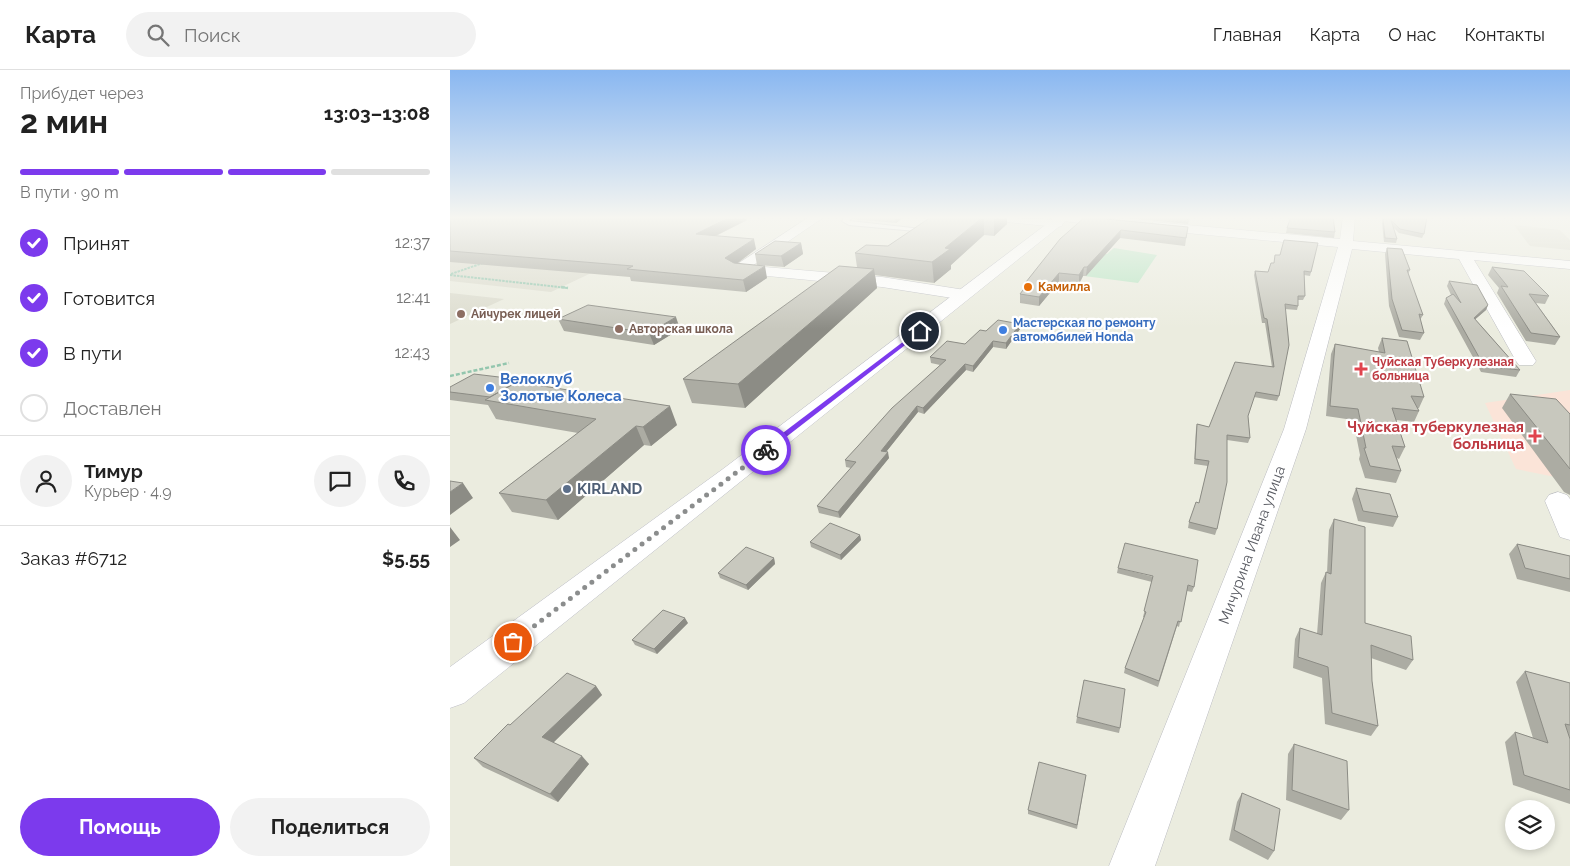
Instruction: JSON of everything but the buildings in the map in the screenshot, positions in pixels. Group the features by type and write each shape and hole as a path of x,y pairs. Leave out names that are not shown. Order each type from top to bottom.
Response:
{"main road":[{"path":"450,690 1018,254"}],"street":[{"path":"760,254 737,269 882,282 966,295"},
{"name":"Мичурина Ивана улица","path":"1132,866 1295,428 1342,254"},
{"path":"1463,254 1526,361"},
{"path":"1464,254 1570,265"},
{"path":"1558,501 1570,530"}],"path":[{"path":"450,275 486,262"},
{"path":"450,275 568,288"},
{"path":"450,376 509,363"}],"shaded area":[{"path":"450,254 631,254 551,292 450,281"},
{"name":"Айчурек лицей","path":"450,293 504,299 450,324"},
{"name":"Чуйская туберкулезная больница","path":"1570,390 1570,480 1516,469 1485,403"}],"green space":[{"path":"1055,254 1157,255 1138,283 1038,270"}],"way so far":[{"path":"513,642 766,450"}],"place":[{"name":"Камилла","path":"1028,287"},
{"name":"Айчурек лицей","path":"461,314"},
{"name":"Авторская школа","path":"619,329"},
{"name":"Мастерская по ремонту автомобилей Honda","path":"1003,330"},
{"name":"Чуйская Туберкулезная больница","path":"1361,369"},
{"name":"Велоклуб Золотые Колеса","path":"490,388"},
{"name":"Чуйская туберкулезная больница","path":"1535,436"},
{"name":"KIRLAND","path":"567,489"}],"route":[{"path":"766,450 920,331"}]}
